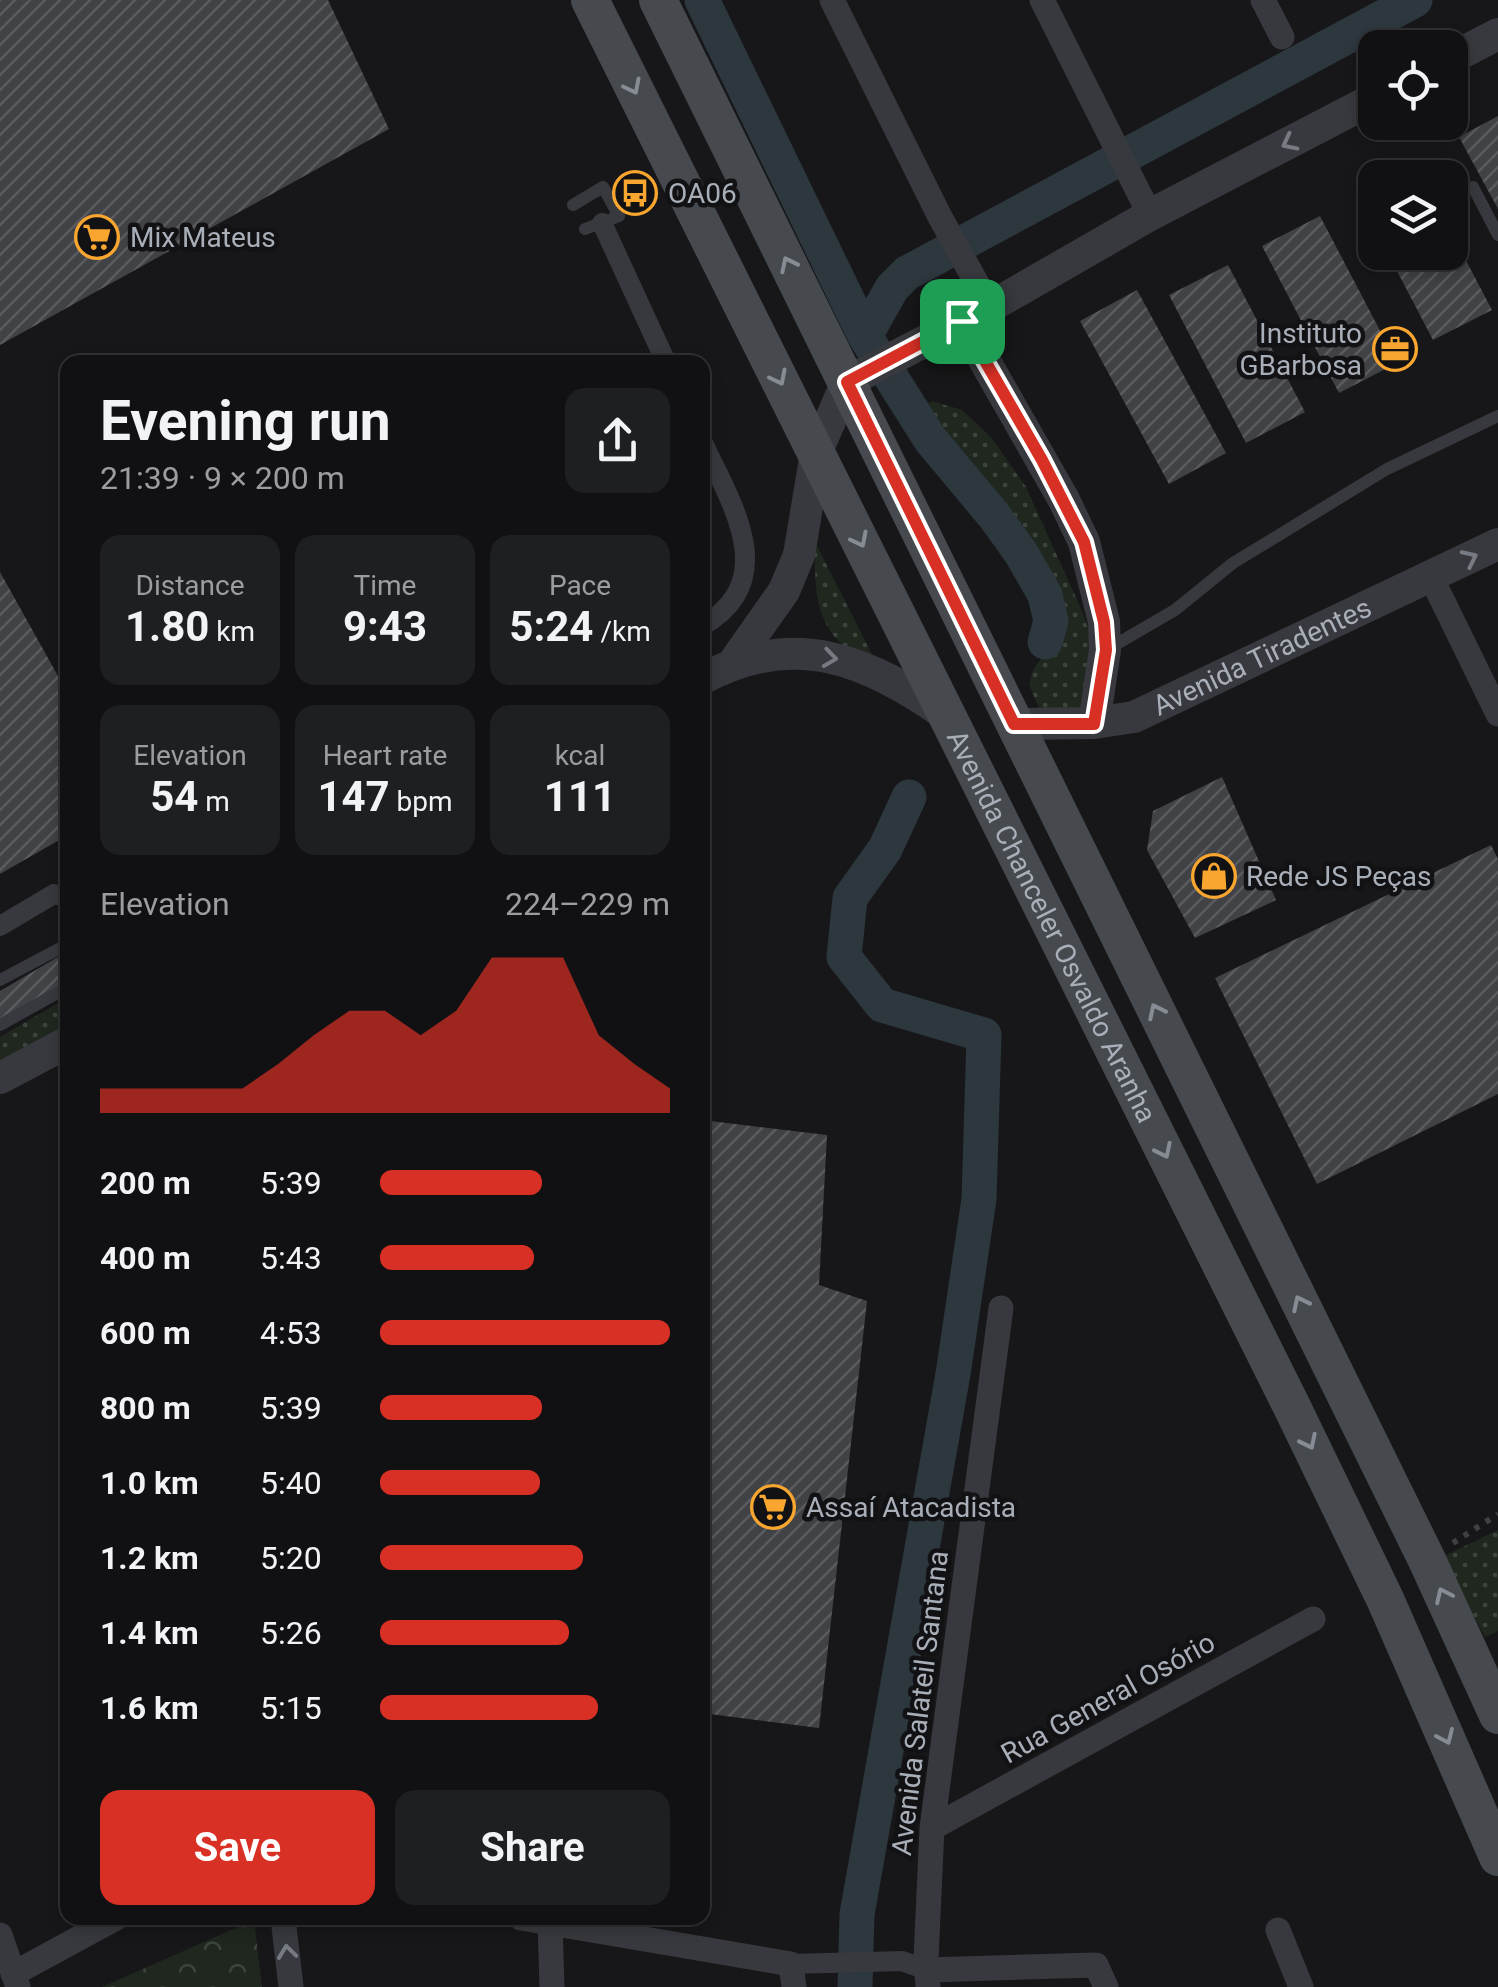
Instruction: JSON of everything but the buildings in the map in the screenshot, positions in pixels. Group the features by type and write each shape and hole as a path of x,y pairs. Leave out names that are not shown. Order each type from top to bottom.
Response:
{"main road":[{"name":"Avenida Chanceler Osvaldo Aranha","path":"590,0 1377,1582 1498,1857"},
{"name":"Avenida Chanceler Osvaldo Aranha","path":"658,0 856,377 1014,724 1426,1560 1498,1715"}],"street":[{"path":"832,0 962,259 976,314 1084,542 1104,622 1106,650 1094,724"},
{"path":"1042,0 1150,215"},
{"path":"1263,0 1282,37"},
{"path":"1468,50 1498,34"},
{"path":"734,662 784,591 799,554 816,453 856,377 1150,215 1358,107"},
{"path":"602,222 663,355"},
{"path":"710,458 744,531 747,558 744,577 734,597 710,621"},
{"name":"Avenida Tiradentes","path":"1014,724 1094,724 1134,717 1498,544"},
{"path":"1431,577 1498,714"},
{"path":"710,675 734,662 782,653 846,660 907,686 950,718"},
{"path":"0,926 54,894 60,896"},
{"path":"0,1078 60,1046"},
{"name":"Avenida Salateil Santana","path":"919,1973 932,1828 1001,1308"},
{"name":"Rua General Osório","path":"932,1828 1313,1619"},
{"path":"0,1935 15,1981 105,1925"},
{"path":"284,1925 291,1987"},
{"path":"550,1925 552,1987"},
{"path":"564,1925 792,1975 827,1962 919,1973 1101,1976"},
{"path":"1278,1930 1301,1987"}],"lane":[{"path":"573,205 603,187 602,222"},
{"path":"1472,187 1498,235"},
{"path":"1106,650 1175,610 1232,563 1372,478 1498,416"},
{"path":"0,980 60,948"},
{"path":"0,1025 60,991"}],"path":[{"path":"1426,1560 1498,1514"}],"green space":[{"path":"932,401 962,410 991,437 1026,487 1099,658 1098,706 1043,717 1029,685 1033,670 1057,636 1062,601 1012,516 928,423 920,407"},
{"path":"815,542 877,664 841,644 830,631 818,600"},
{"path":"60,1002 60,1034 0,1066 0,1037"},
{"path":"1498,1530 1498,1631 1485,1637 1442,1557"},
{"path":"243,1925 255,1925 262,1987 102,1987"}],"waterway":[{"path":"702,0 865,336 930,439 995,517 1045,595 1051,621 1045,642"},
{"path":"865,336 892,288 907,273 1415,0"},
{"path":"855,1987 857,1914 953,1374 979,1199 984,1035 882,1005 844,957 850,898 885,849 909,797"}],"place":[{"name":"OA06","path":"635,193"},
{"name":"Mix Mateus","path":"97,237"},
{"name":"Instituto GBarbosa","path":"1395,349"},
{"name":"Rede JS Peças","path":"1214,876"},
{"name":"Assaí Atacadista","path":"773,1507"}],"route":[{"path":"962,321 1084,542 1104,622 1106,650 1094,724 1014,724 847,382 962,321"}]}
